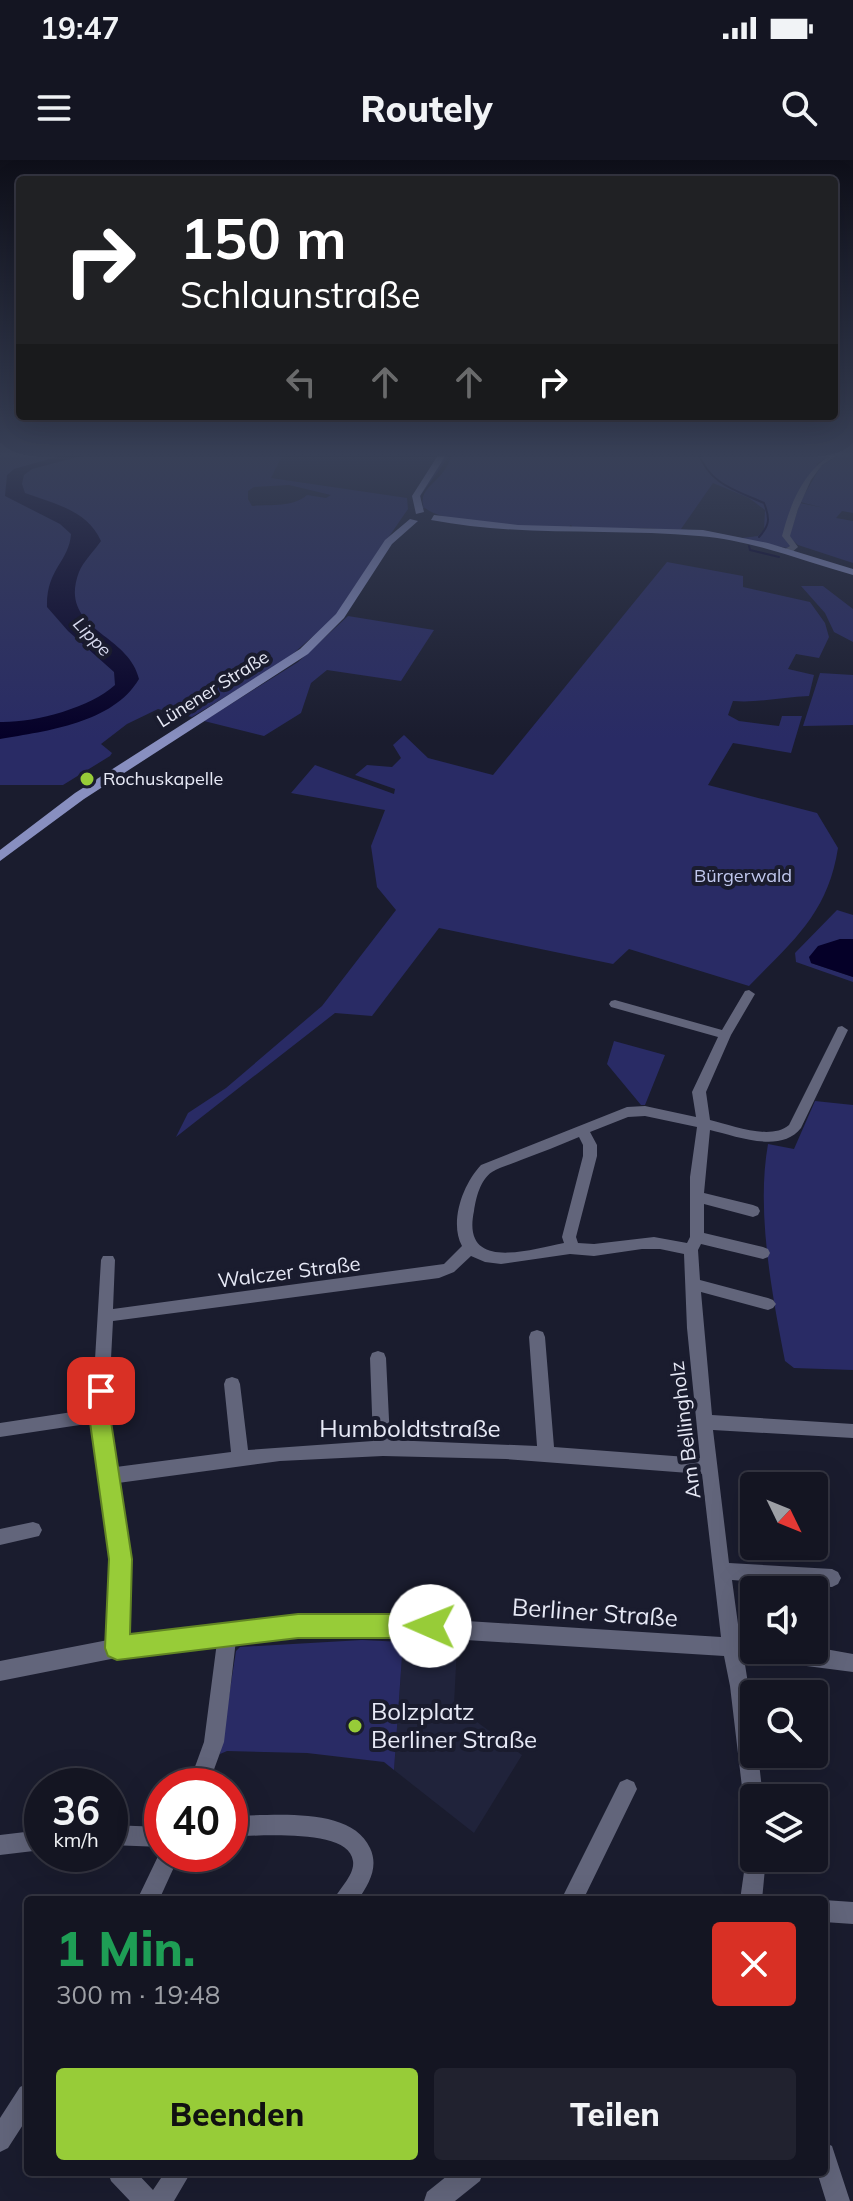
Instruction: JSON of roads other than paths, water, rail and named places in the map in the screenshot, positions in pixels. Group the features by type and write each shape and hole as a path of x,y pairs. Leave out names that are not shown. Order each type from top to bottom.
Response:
{"main road":[{"name":"Lünener Straße","path":"0,857 75,799 276,671 311,645 349,606 385,547"},
{"path":"772,547 853,572"}],"street":[{"path":"788,551 793,547"},
{"name":"Am Bellingholz","path":"749,994 725,1035 699,1092 704,1124 693,1284 704,1422 751,1784"},
{"path":"615,1004 725,1035"},
{"path":"763,1253 651,1242 590,1251 573,1248 507,1259 480,1254 470,1248 463,1231 477,1177 497,1163 636,1109 763,1137 787,1134 794,1128 842,1030"},
{"path":"573,1248 569,1237 590,1156 590,1145 582,1129"},
{"path":"697,1197 753,1211"},
{"name":"Walczer Straße","path":"105,1316 439,1272 449,1268 470,1248"},
{"path":"108,1260 100,1415 121,1559 117,1648"},
{"path":"693,1284 768,1304"},
{"path":"537,1337 546,1453"},
{"path":"378,1358 382,1448"},
{"path":"232,1384 240,1457"},
{"path":"0,1430 100,1415"},
{"path":"704,1422 853,1431"},
{"name":"Humboldtstraße","path":"110,1476 240,1457 382,1448 546,1453 711,1467"},
{"path":"0,1537 33,1530"},
{"path":"724,1571 832,1578"},
{"name":"Berliner Straße","path":"0,1671 117,1648 298,1626 403,1626 733,1648 853,1663"},
{"path":"205,1768 214,1742 228,1633"},
{"path":"574,1896 627,1789"},
{"path":"248,1827 336,1830 352,1838 365,1863 348,1896"},
{"path":"0,1845 24,1842"},
{"path":"150,1896 161,1872"},
{"path":"754,1896 755,1872"},
{"path":"828,1911 853,1913"},
{"path":"0,2140 24,2101"},
{"path":"828,2167 838,2201"},
{"path":"124,2176 146,2201"},
{"path":"160,2201 176,2176"},
{"path":"436,2201 466,2176"}],"water":[{"name":"Lippe","path":"68,547 96,547 79,572 75,591 78,607 97,630 122,651 133,664 139,679 113,706 96,715 58,728 0,739 0,722 28,720 76,707 115,685 114,672 68,631 47,607 50,584"},
{"path":"840,939 853,939 853,977 811,963 809,957 818,946"}],"waterway":[{"path":"749,547 750,550 779,557"}],"place":[{"name":"Rochuskapelle","path":"87,779"},
{"name":"Bolzplatz Berliner Straße","path":"355,1726"}],"park label":[{"name":"Bürgerwald","path":"743,876"}]}
